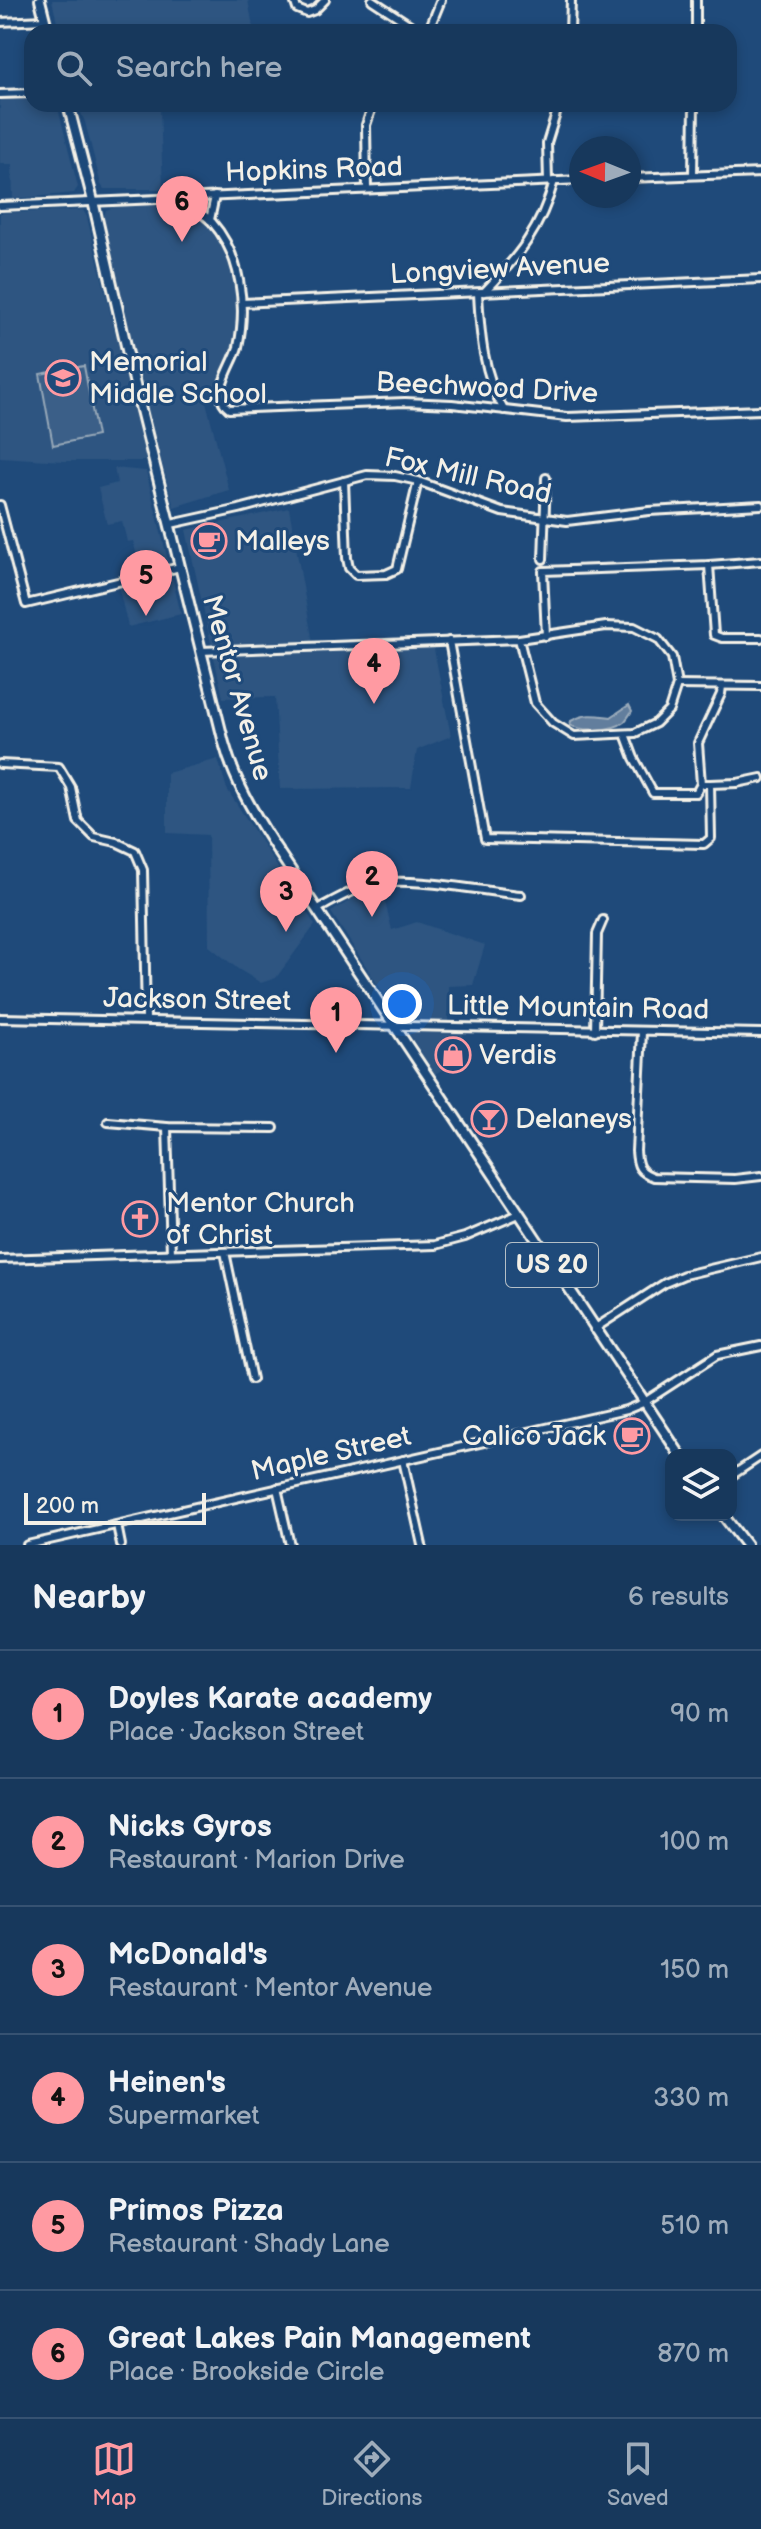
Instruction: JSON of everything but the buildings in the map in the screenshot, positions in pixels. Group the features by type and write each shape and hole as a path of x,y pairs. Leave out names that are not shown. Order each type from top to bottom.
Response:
{"main road":[{"path":"40,0 46,24"},
{"name":"Mentor Avenue","path":"70,112 180,567 224,743 236,778 252,810 393,1026 676,1449"},
{"path":"728,1521 746,1545"}],"street":[{"path":"294,0 297,9 307,13 325,0"},
{"path":"372,0 409,24"},
{"path":"431,24 441,0"},
{"path":"570,24 571,0"},
{"path":"696,0 696,24"},
{"path":"0,22 45,20"},
{"path":"0,94 24,93"},
{"path":"367,189 366,125 370,112"},
{"path":"504,410 494,391 481,337 481,293 524,248 537,226 551,181 548,135 556,112"},
{"path":"693,175 694,112"},
{"path":"641,177 761,173"},
{"name":"Hopkins Road","path":"0,206 569,180"},
{"path":"210,220 215,196"},
{"path":"176,197 210,220 231,255 242,303"},
{"name":"Longview Avenue","path":"242,303 761,279"},
{"name":"Beechwood Drive","path":"242,303 238,345 221,395 226,407 233,410 385,402 442,403 548,416 584,417 761,410"},
{"path":"481,407 494,391"},
{"name":"Fox Mill Road","path":"171,524 344,481 381,475 418,481 502,512 567,521 649,511 761,505"},
{"path":"543,559 546,478"},
{"path":"344,481 347,558 349,568 356,575 386,574 397,569 418,481"},
{"path":"0,505 26,604 180,567"},
{"path":"546,636 543,571 761,561"},
{"path":"709,565 714,635 761,638"},
{"path":"201,651 519,639 606,626 634,627 658,639 672,657 677,685 669,710 656,723 635,733 574,736 553,723 535,703 519,639"},
{"path":"449,641 485,839 704,844 711,838 710,784"},
{"path":"677,685 761,686"},
{"path":"625,734 653,793 696,793 701,784 698,743 722,686"},
{"path":"0,764 59,767 71,787 78,821 94,837 135,851 143,870 146,1020"},
{"path":"701,784 737,783 761,778"},
{"path":"318,909 357,889 381,882 521,895"},
{"path":"595,1031 597,934 603,920"},
{"name":"Jackson Street","path":"0,1018 393,1026"},
{"name":"Little Mountain Road","path":"393,1026 761,1033"},
{"path":"642,1032 636,1151 640,1169 654,1177 735,1179 761,1176"},
{"path":"108,1122 167,1127 274,1128"},
{"path":"167,1127 171,1253"},
{"path":"0,1259 435,1245 465,1237 519,1214"},
{"path":"225,1252 252,1379"},
{"path":"594,1329 665,1283 684,1275 761,1257"},
{"name":"Maple Street","path":"27,1545 626,1410 643,1403 717,1355 761,1346"},
{"path":"737,1472 761,1456"},
{"path":"403,1460 422,1545"},
{"path":"277,1488 290,1545"},
{"path":"117,1525 121,1545"}],"shaded area":[{"path":"52,0 248,0 252,24 57,24"},
{"path":"24,96 24,112 59,112 78,187 74,193 13,199 12,164 0,164 0,97"},
{"path":"81,112 160,112 163,189 104,189"},
{"path":"172,202 203,218 219,236 232,264 238,302 231,360 217,390 204,394 229,490 174,507 145,401 103,219 106,210 114,207"},
{"name":"Memorial Middle School","path":"83,210 146,458 144,461 63,461 0,457 0,213"},
{"path":"84,366 97,436 53,445 40,374"},
{"path":"114,468 146,471 181,614 128,627 118,585 143,578 133,541 127,542 122,521 107,524 98,488 117,483"},
{"path":"289,508 313,643 432,639 451,736 417,750 411,788 280,789 275,697 223,698 186,530"},
{"path":"629,705 632,711 619,725 589,730 570,725 576,718 586,716 611,717"},
{"path":"218,759 227,789 315,925 276,978 261,983 209,946 208,835 167,833 167,773"},
{"path":"382,890 392,930 417,922 485,945 473,985 448,986 448,1020 463,1034 462,1058 435,1074 331,912 361,894"}],"place":[{"name":"Great Lakes Pain Management","path":"182,242"},
{"name":"Memorial Middle School","path":"63,378"},
{"name":"Malleys","path":"209,541"},
{"name":"Primos Pizza","path":"146,616"},
{"name":"Heinen's","path":"374,704"},
{"name":"Nicks Gyros","path":"372,917"},
{"name":"McDonald's","path":"286,932"},
{"name":"Doyles Karate academy","path":"336,1053"},
{"name":"Verdis","path":"453,1055"},
{"name":"Delaneys","path":"489,1119"},
{"name":"Mentor Church of Christ","path":"140,1219"},
{"name":"Calico Jack","path":"632,1436"}]}
